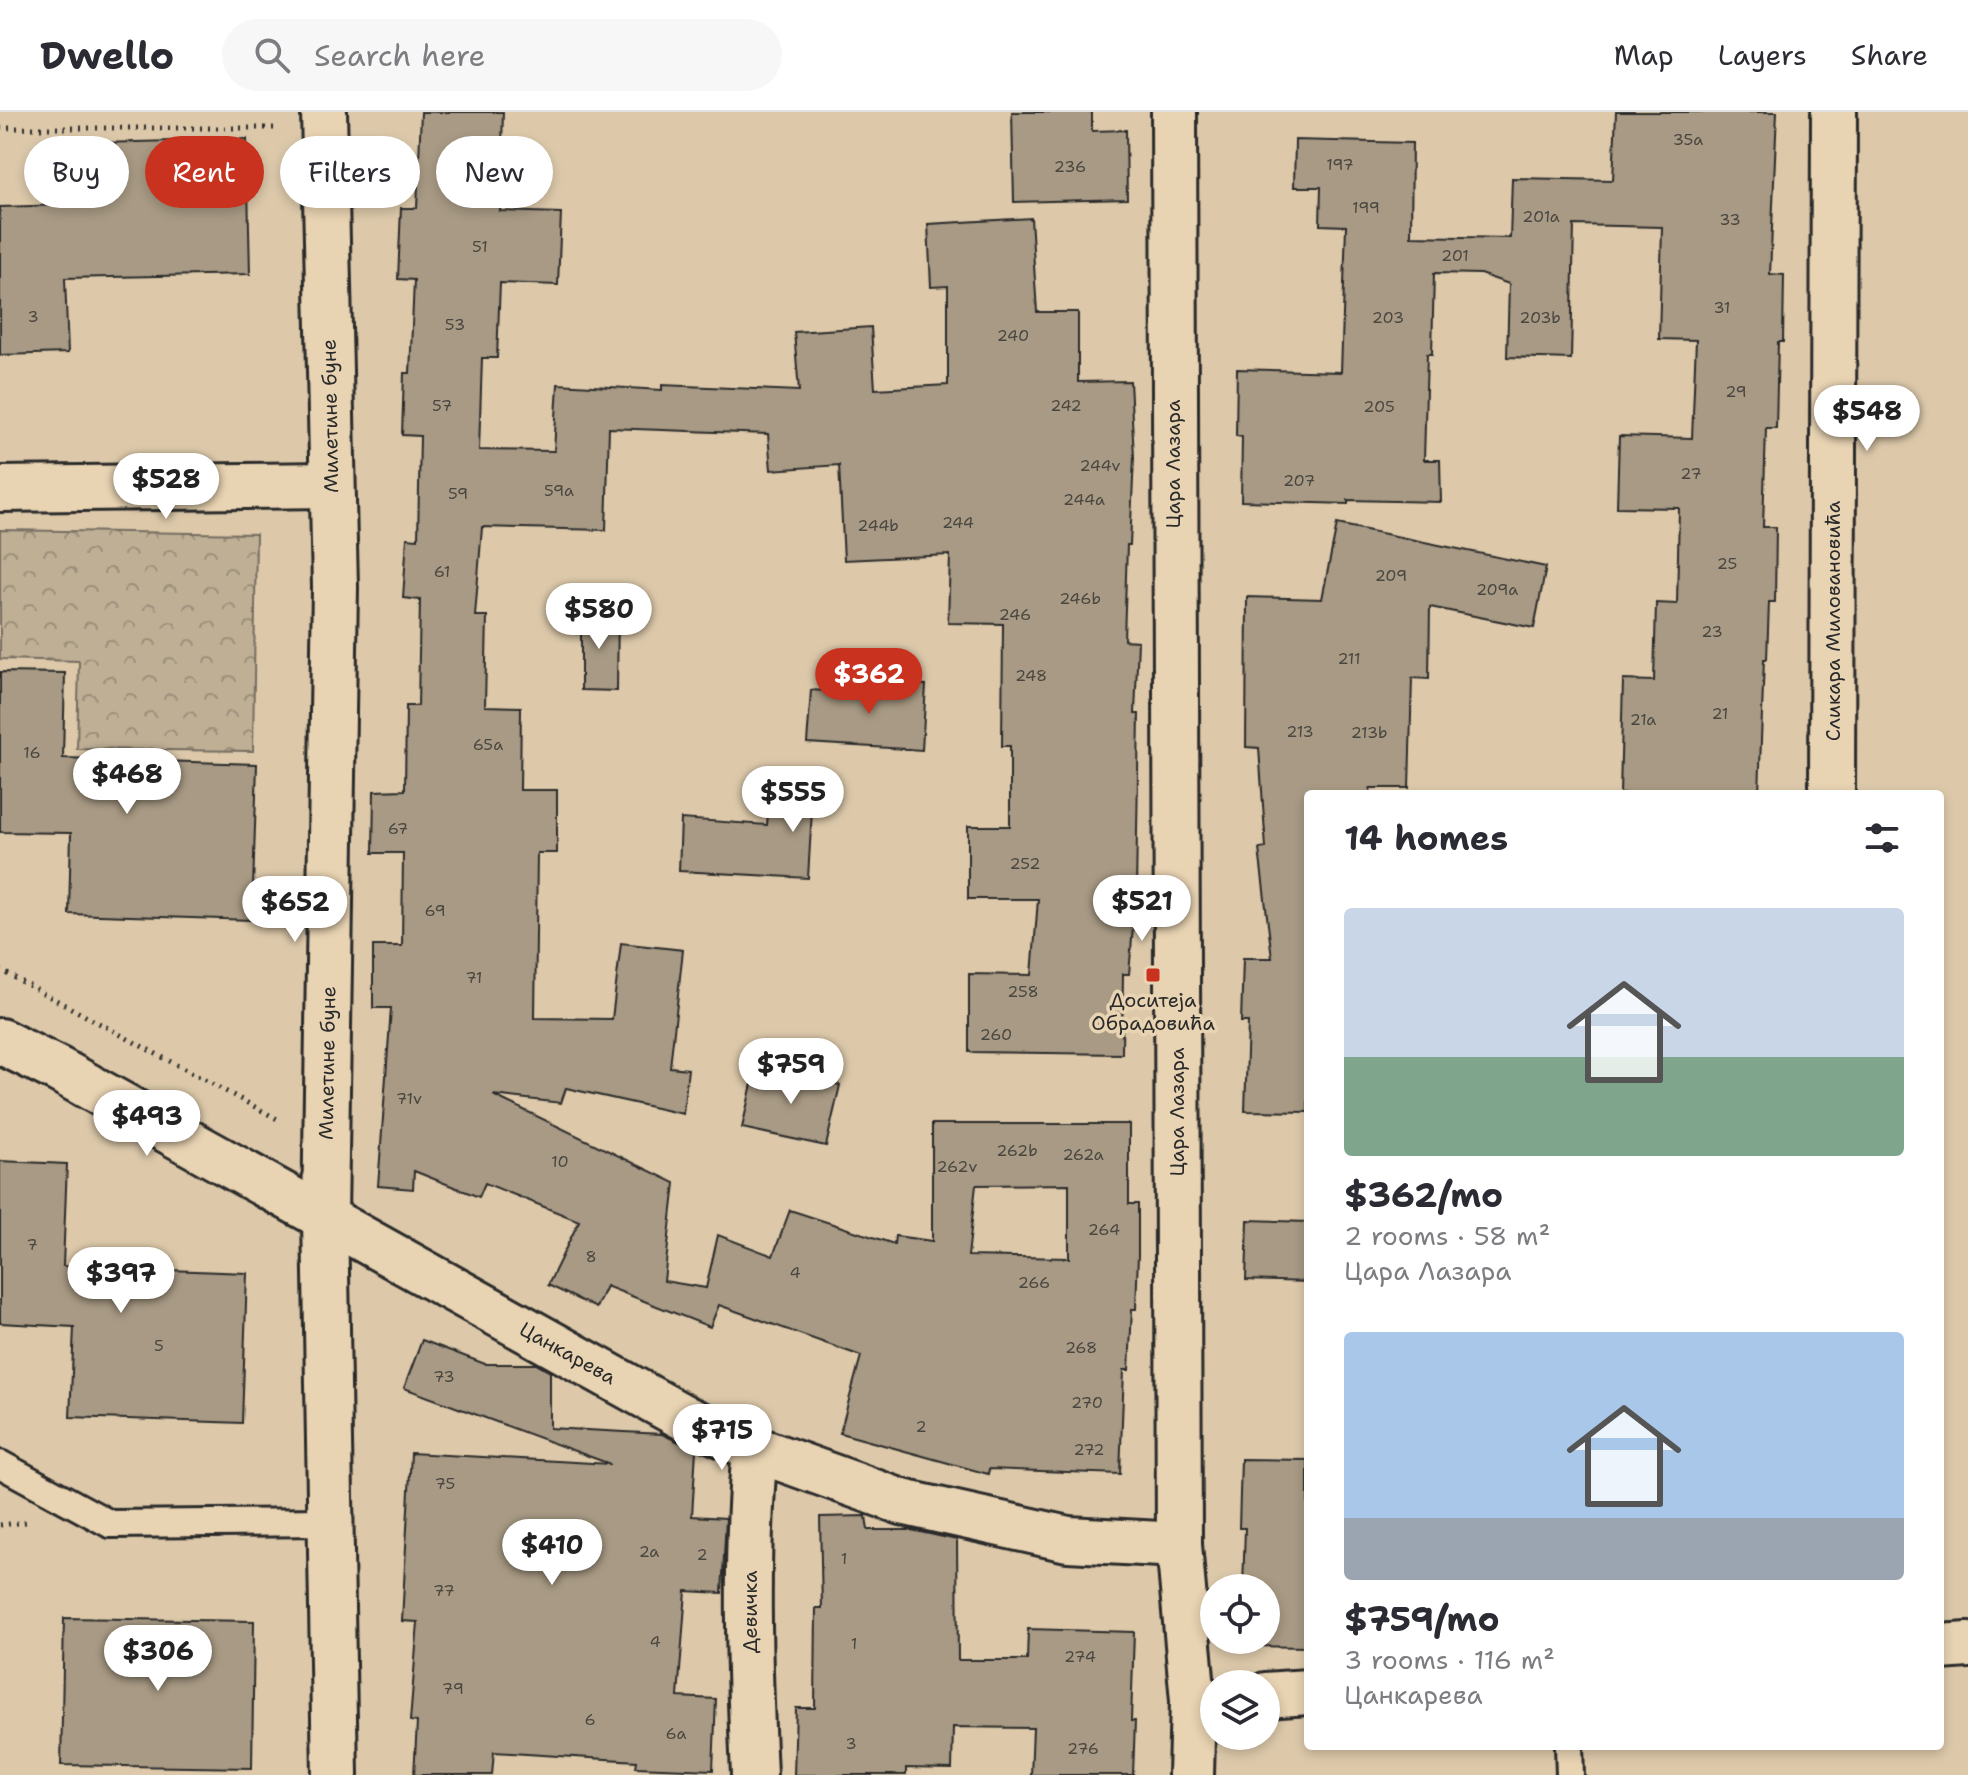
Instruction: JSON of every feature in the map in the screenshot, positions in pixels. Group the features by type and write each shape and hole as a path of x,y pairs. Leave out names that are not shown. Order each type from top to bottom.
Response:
{"street":[{"name":"Милетине буне","path":"324,112 335,587 325,1217 335,1775"},
{"name":"Цара Лазара","path":"1174,112 1179,1545 1200,1674"},
{"name":"Сликара Миловановића","path":"1832,790 1834,112"},
{"path":"0,489 331,485"},
{"name":"Цанкарева","path":"0,1041 59,1070 685,1418 755,1449 902,1502 1068,1539 1179,1545"},
{"name":"Девичка","path":"754,1775 750,1675 751,1493 755,1449"},
{"path":"1944,1647 1968,1645"},
{"path":"1280,1694 1304,1692"},
{"name":"Цара Лазара","path":"1191,1775 1200,1722"}],"lane":[{"path":"0,1464 110,1524 331,1522"},
{"path":"1569,1750 1570,1775"}],"path":[{"path":"0,128 283,128"},
{"path":"0,970 287,1124"}],"green space":[{"path":"0,530 256,534 253,751 77,749 79,661 0,659"}],"building":[{"path":"421,112 503,112 502,136 436,136 436,208 500,208 500,211 561,213 558,285 500,283 497,358 482,358 479,450 554,451 558,384 662,390 662,385 799,391 794,332 871,327 875,389 948,385 948,286 931,287 928,224 1031,218 1037,312 1078,312 1078,382 1130,381 1134,457 1124,640 1138,641 1135,714 1139,714 1136,891 1129,974 1123,974 1122,1054 969,1052 969,974 1032,975 1038,899 968,899 968,826 1010,826 1010,746 1002,746 1003,624 948,623 950,555 844,560 839,465 771,470 768,434 609,428 606,530 482,527 475,616 487,616 485,706 521,707 520,790 557,790 557,853 537,853 535,1018 612,1019 621,943 683,950 670,1067 688,1069 683,1114 566,1088 561,1103 493,1095 675,1183 664,1281 706,1288 718,1235 773,1256 790,1210 894,1244 895,1236 932,1241 932,1124 1129,1124 1129,1204 1138,1204 1138,1255 1129,1370 1124,1370 1120,1474 989,1469 988,1474 840,1433 861,1356 719,1305 710,1327 606,1286 596,1308 548,1285 579,1221 485,1183 479,1197 414,1171 413,1189 378,1186 391,1008 373,1008 373,946 402,946 403,853 373,853 374,791 405,790 406,706 418,706 420,600 403,598 407,538 418,539 420,436 402,435 404,373 410,373 414,280 398,279 401,208 420,208","holes":["1069,1184 1069,1258 968,1256 976,1185"]},
{"path":"1012,112 1092,112 1092,131 1126,130 1127,199 1014,202"},
{"path":"1616,112 1777,112 1770,274 1784,275 1783,342 1778,342 1776,428 1766,428 1763,527 1776,527 1775,602 1769,602 1767,659 1764,659 1759,790 1620,790 1623,680 1654,681 1656,603 1677,604 1679,508 1617,507 1619,436 1692,438 1696,340 1659,339 1662,227 1574,225 1571,359 1507,357 1509,284 1480,274 1434,273 1432,354 1427,354 1424,460 1440,460 1441,502 1348,500 1348,504 1241,501 1242,437 1236,436 1237,369 1341,372 1346,226 1320,225 1321,187 1294,187 1295,140 1412,143 1411,236 1510,238 1512,178 1613,180"},
{"path":"129,142 145,142 145,208 249,208 250,274 65,278 68,353 0,355 0,207 129,208"},
{"path":"1337,524 1546,567 1534,628 1430,607 1429,679 1412,678 1409,788 1304,790 1304,1112 1245,1111 1248,1022 1241,1022 1243,958 1272,958 1259,849 1266,848 1259,748 1246,747 1247,597 1322,599"},
{"path":"581,611 618,611 617,691 581,690"},
{"path":"0,672 65,673 63,758 257,764 252,920 69,914 71,833 0,832"},
{"path":"857,681 926,685 922,750 807,743 811,690 857,693"},
{"path":"770,790 813,793 808,878 679,871 681,819 767,825"},
{"path":"756,1066 840,1085 826,1146 742,1128"},
{"path":"0,1161 67,1164 63,1266 247,1273 242,1423 70,1417 74,1327 0,1323"},
{"path":"1248,1220 1304,1222 1304,1282 1246,1280"},
{"path":"422,1340 485,1364 536,1364 550,1372 550,1428 662,1434 696,1450 692,1516 726,1518 722,1593 686,1591 678,1697 716,1699 713,1770 636,1767 637,1761 494,1752 492,1775 414,1775 417,1722 410,1721 418,1622 402,1621 411,1453 610,1464 404,1388"},
{"path":"1241,1459 1304,1460 1304,1647 1280,1647 1280,1574 1243,1574 1245,1528 1239,1528"},
{"path":"866,1516 868,1530 911,1530 957,1540 958,1660 1027,1660 1028,1629 1134,1632 1133,1775 1031,1775 1033,1728 953,1727 952,1769 906,1768 906,1775 794,1775 796,1708 815,1708 816,1608 822,1608 820,1517"},
{"path":"64,1618 254,1621 252,1768 61,1765"}],"place":[{"name":"Доситеја Обрадовића","path":"1153,975"}]}
